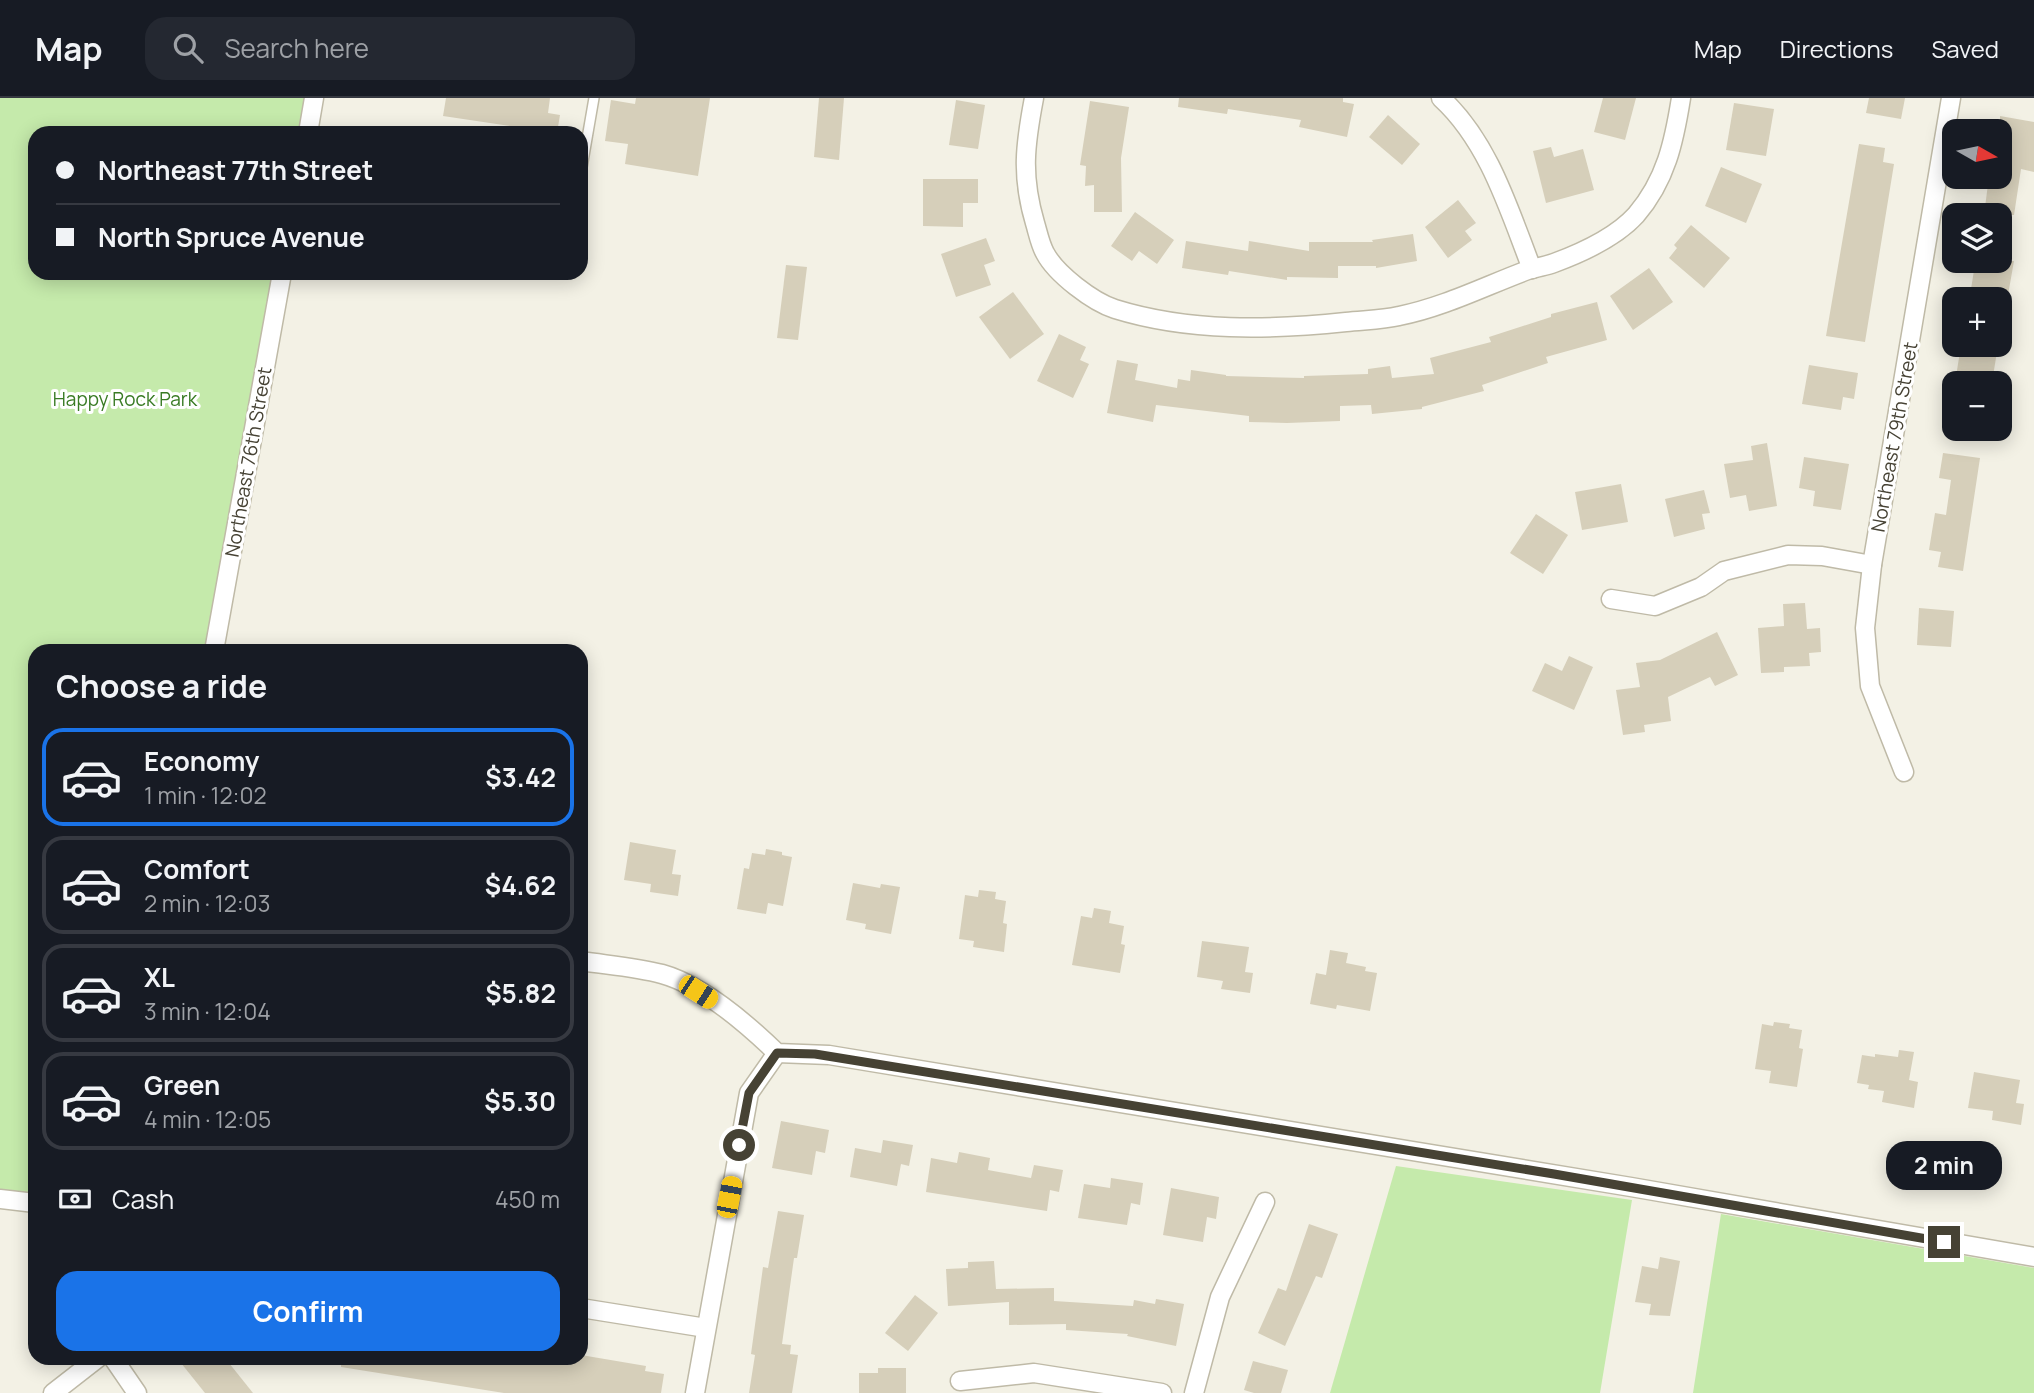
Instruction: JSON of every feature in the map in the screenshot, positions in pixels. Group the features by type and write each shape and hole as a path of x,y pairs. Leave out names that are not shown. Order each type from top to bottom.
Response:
{"street":[{"path":"309,126 314,98"},
{"path":"1034,98 1025,148 1026,194 1046,255 1070,281 1099,302 1114,309 1163,319 1243,329 1314,326 1397,317 1447,303 1554,263 1605,238 1635,216 1666,167 1673,147 1681,98"},
{"path":"1441,98 1472,136 1501,187 1532,269"},
{"name":"Northeast 79th Street","path":"1904,772 1870,687 1865,628 1872,565 1951,98"},
{"name":"Northeast 76th Street","path":"215,644 281,280"},
{"path":"1611,599 1655,606 1701,587 1724,572 1788,555 1822,556 1872,565"},
{"path":"588,962 662,974 683,982 745,1023 777,1053 848,1058 1612,1184 2034,1257"},
{"path":"695,1393 749,1093 777,1053"},
{"path":"0,1199 28,1202"},
{"path":"1194,1393 1220,1297 1265,1202"},
{"path":"588,1309 706,1328"},
{"path":"53,1393 89,1365"},
{"path":"118,1365 137,1393"},
{"path":"960,1381 1034,1373 1163,1393"}],"lane":[{"path":"588,133 594,98"}],"green space":[{"name":"Happy Rock Park","path":"0,98 305,98 300,126 28,126 28,280 274,280 211,644 28,644 28,1200 0,1196"},
{"path":"1396,1166 1632,1200 1600,1393 1330,1393"},
{"path":"1721,1214 2034,1268 2034,1393 1693,1393"}],"building":[{"path":"446,98 550,98 548,113 560,115 558,126 510,126 443,116"},
{"path":"636,98 710,98 698,176 625,164 628,144 605,141 611,100 635,104"},
{"path":"819,98 844,98 839,160 814,157"},
{"path":"1179,98 1343,98 1343,102 1354,104 1347,137 1299,127 1301,120 1228,109 1227,114 1178,107"},
{"path":"1603,98 1636,98 1625,140 1594,132"},
{"path":"1869,98 1905,98 1901,119 1866,113"},
{"path":"956,100 985,105 978,149 949,145"},
{"path":"1090,101 1129,107 1121,158 1122,212 1094,212 1094,185 1085,186 1086,166 1080,165"},
{"path":"1734,103 1774,109 1766,156 1726,150"},
{"path":"1388,115 1420,144 1402,165 1369,137"},
{"path":"2000,116 2034,122 2034,172 2021,169 2014,215 2012,203 1986,203 1987,189 2012,189 2012,119 2000,119"},
{"path":"1859,144 1885,148 1883,162 1894,164 1865,342 1826,336"},
{"path":"1551,147 1554,157 1583,149 1594,190 1546,203 1533,151"},
{"path":"1721,167 1762,184 1746,223 1705,206"},
{"path":"923,179 978,179 978,203 963,203 963,227 923,226"},
{"path":"1458,200 1476,223 1465,231 1472,240 1448,258 1425,227"},
{"path":"1135,212 1174,240 1157,264 1139,251 1132,261 1111,246"},
{"path":"1691,225 1730,258 1704,288 1669,258 1677,248 1674,245"},
{"path":"1413,234 1417,261 1376,268 1338,266 1338,278 1287,277 1287,280 1229,271 1228,275 1182,268 1186,241 1248,251 1249,241 1309,251 1309,242 1373,242 1372,240"},
{"path":"986,238 995,261 984,265 991,285 956,297 941,254"},
{"path":"786,265 807,267 798,340 777,338"},
{"path":"1649,268 1673,302 1633,330 1610,296"},
{"path":"1974,273 2012,273 2009,287 1971,287"},
{"path":"1013,292 1044,334 1010,359 979,317"},
{"path":"1597,302 1607,340 1546,357 1548,363 1482,385 1484,391 1422,409 1372,414 1371,405 1340,406 1340,421 1287,423 1249,422 1249,416 1156,405 1153,422 1107,413 1117,360 1138,364 1135,380 1177,388 1178,379 1190,381 1191,370 1226,376 1304,378 1368,374 1368,369 1390,366 1392,378 1434,374 1430,358 1491,342 1489,337 1551,317 1551,314"},
{"path":"1059,334 1086,347 1080,360 1089,364 1073,398 1037,381"},
{"path":"1959,357 1996,357 1994,371 1957,371"},
{"path":"1809,365 1858,373 1854,399 1843,397 1841,410 1802,404"},
{"path":"1767,443 1777,506 1749,511 1746,495 1730,498 1724,464 1753,460 1751,446"},
{"path":"1943,453 1980,458 1963,571 1938,567 1941,552 1929,550 1935,513 1946,515 1951,480 1939,478"},
{"path":"1804,457 1849,464 1841,510 1813,506 1815,491 1799,488"},
{"path":"1621,484 1628,522 1582,530 1575,492"},
{"path":"1704,490 1710,513 1702,514 1705,529 1674,537 1665,499"},
{"path":"1536,514 1568,535 1543,574 1510,553"},
{"path":"1805,603 1807,629 1820,628 1821,652 1809,653 1810,666 1784,667 1784,672 1761,673 1758,628 1784,626 1783,604"},
{"path":"1919,608 1954,611 1951,647 1917,645"},
{"path":"1717,632 1738,675 1715,686 1710,677 1668,697 1671,721 1644,725 1645,732 1623,735 1616,690 1640,687 1636,663 1660,660"},
{"path":"1569,656 1593,667 1574,710 1532,691 1545,663 1562,671"},
{"path":"630,842 676,850 672,874 681,875 678,896 650,892 651,884 624,880"},
{"path":"766,849 792,857 783,906 768,903 766,914 737,909 744,868 749,869 752,853 765,855"},
{"path":"853,883 880,888 881,884 900,887 891,934 865,929 866,924 846,920"},
{"path":"979,890 996,892 995,899 1006,901 1003,923 1007,924 1004,952 973,947 974,941 959,939 965,895 978,897"},
{"path":"1094,908 1111,911 1109,923 1124,926 1121,944 1125,945 1120,973 1072,965 1081,916 1092,918"},
{"path":"1202,941 1249,947 1245,972 1253,973 1250,993 1221,989 1223,981 1197,977"},
{"path":"1330,950 1348,953 1346,963 1366,967 1365,971 1377,973 1370,1011 1337,1005 1336,1009 1310,1004 1316,973 1326,975"},
{"path":"1774,1022 1790,1024 1789,1028 1802,1030 1799,1048 1803,1049 1797,1087 1769,1083 1771,1071 1755,1069 1762,1024 1773,1026"},
{"path":"1899,1050 1914,1052 1909,1080 1918,1082 1914,1108 1882,1102 1884,1091 1868,1089 1869,1085 1857,1083 1862,1055 1898,1057"},
{"path":"1974,1072 2020,1080 2016,1103 2024,1104 2021,1125 1992,1120 1993,1111 1968,1108"},
{"path":"781,1121 829,1130 825,1153 816,1151 812,1175 772,1168"},
{"path":"883,1140 913,1145 909,1166 901,1164 897,1186 850,1177 855,1148 881,1153"},
{"path":"959,1152 990,1158 988,1170 1031,1178 1034,1165 1063,1170 1059,1192 1050,1190 1047,1211 926,1192 931,1158 957,1163"},
{"path":"1111,1178 1143,1183 1140,1205 1131,1203 1127,1225 1078,1218 1084,1184 1110,1188"},
{"path":"1171,1188 1219,1197 1216,1219 1207,1217 1203,1242 1163,1235"},
{"path":"778,1211 804,1215 797,1258 794,1258 782,1344 791,1345 790,1354 798,1355 792,1393 749,1393 755,1355 751,1354 763,1267 768,1268"},
{"path":"1309,1224 1338,1234 1322,1278 1316,1276 1285,1346 1258,1333 1278,1288 1286,1291"},
{"path":"1660,1257 1680,1261 1670,1316 1649,1315 1651,1304 1635,1302 1642,1266 1658,1269"},
{"path":"994,1261 996,1289 1054,1288 1054,1301 1133,1306 1134,1300 1155,1304 1156,1299 1184,1304 1176,1346 1127,1336 1128,1334 1066,1330 1066,1324 1009,1325 1009,1302 948,1306 946,1269 968,1268 968,1262"},
{"path":"915,1295 938,1313 908,1351 885,1333"},
{"path":"588,1356 646,1366 645,1371 664,1374 661,1393 504,1393 341,1367 588,1365"},
{"path":"1253,1361 1288,1370 1281,1393 1254,1393 1244,1390"},
{"path":"183,1365 231,1365 253,1393 205,1393"},
{"path":"878,1368 906,1368 906,1393 859,1393 859,1373 878,1373"}],"route":[{"path":"739,1145 749,1093 777,1053 829,1055 1554,1174 1944,1242"}]}
